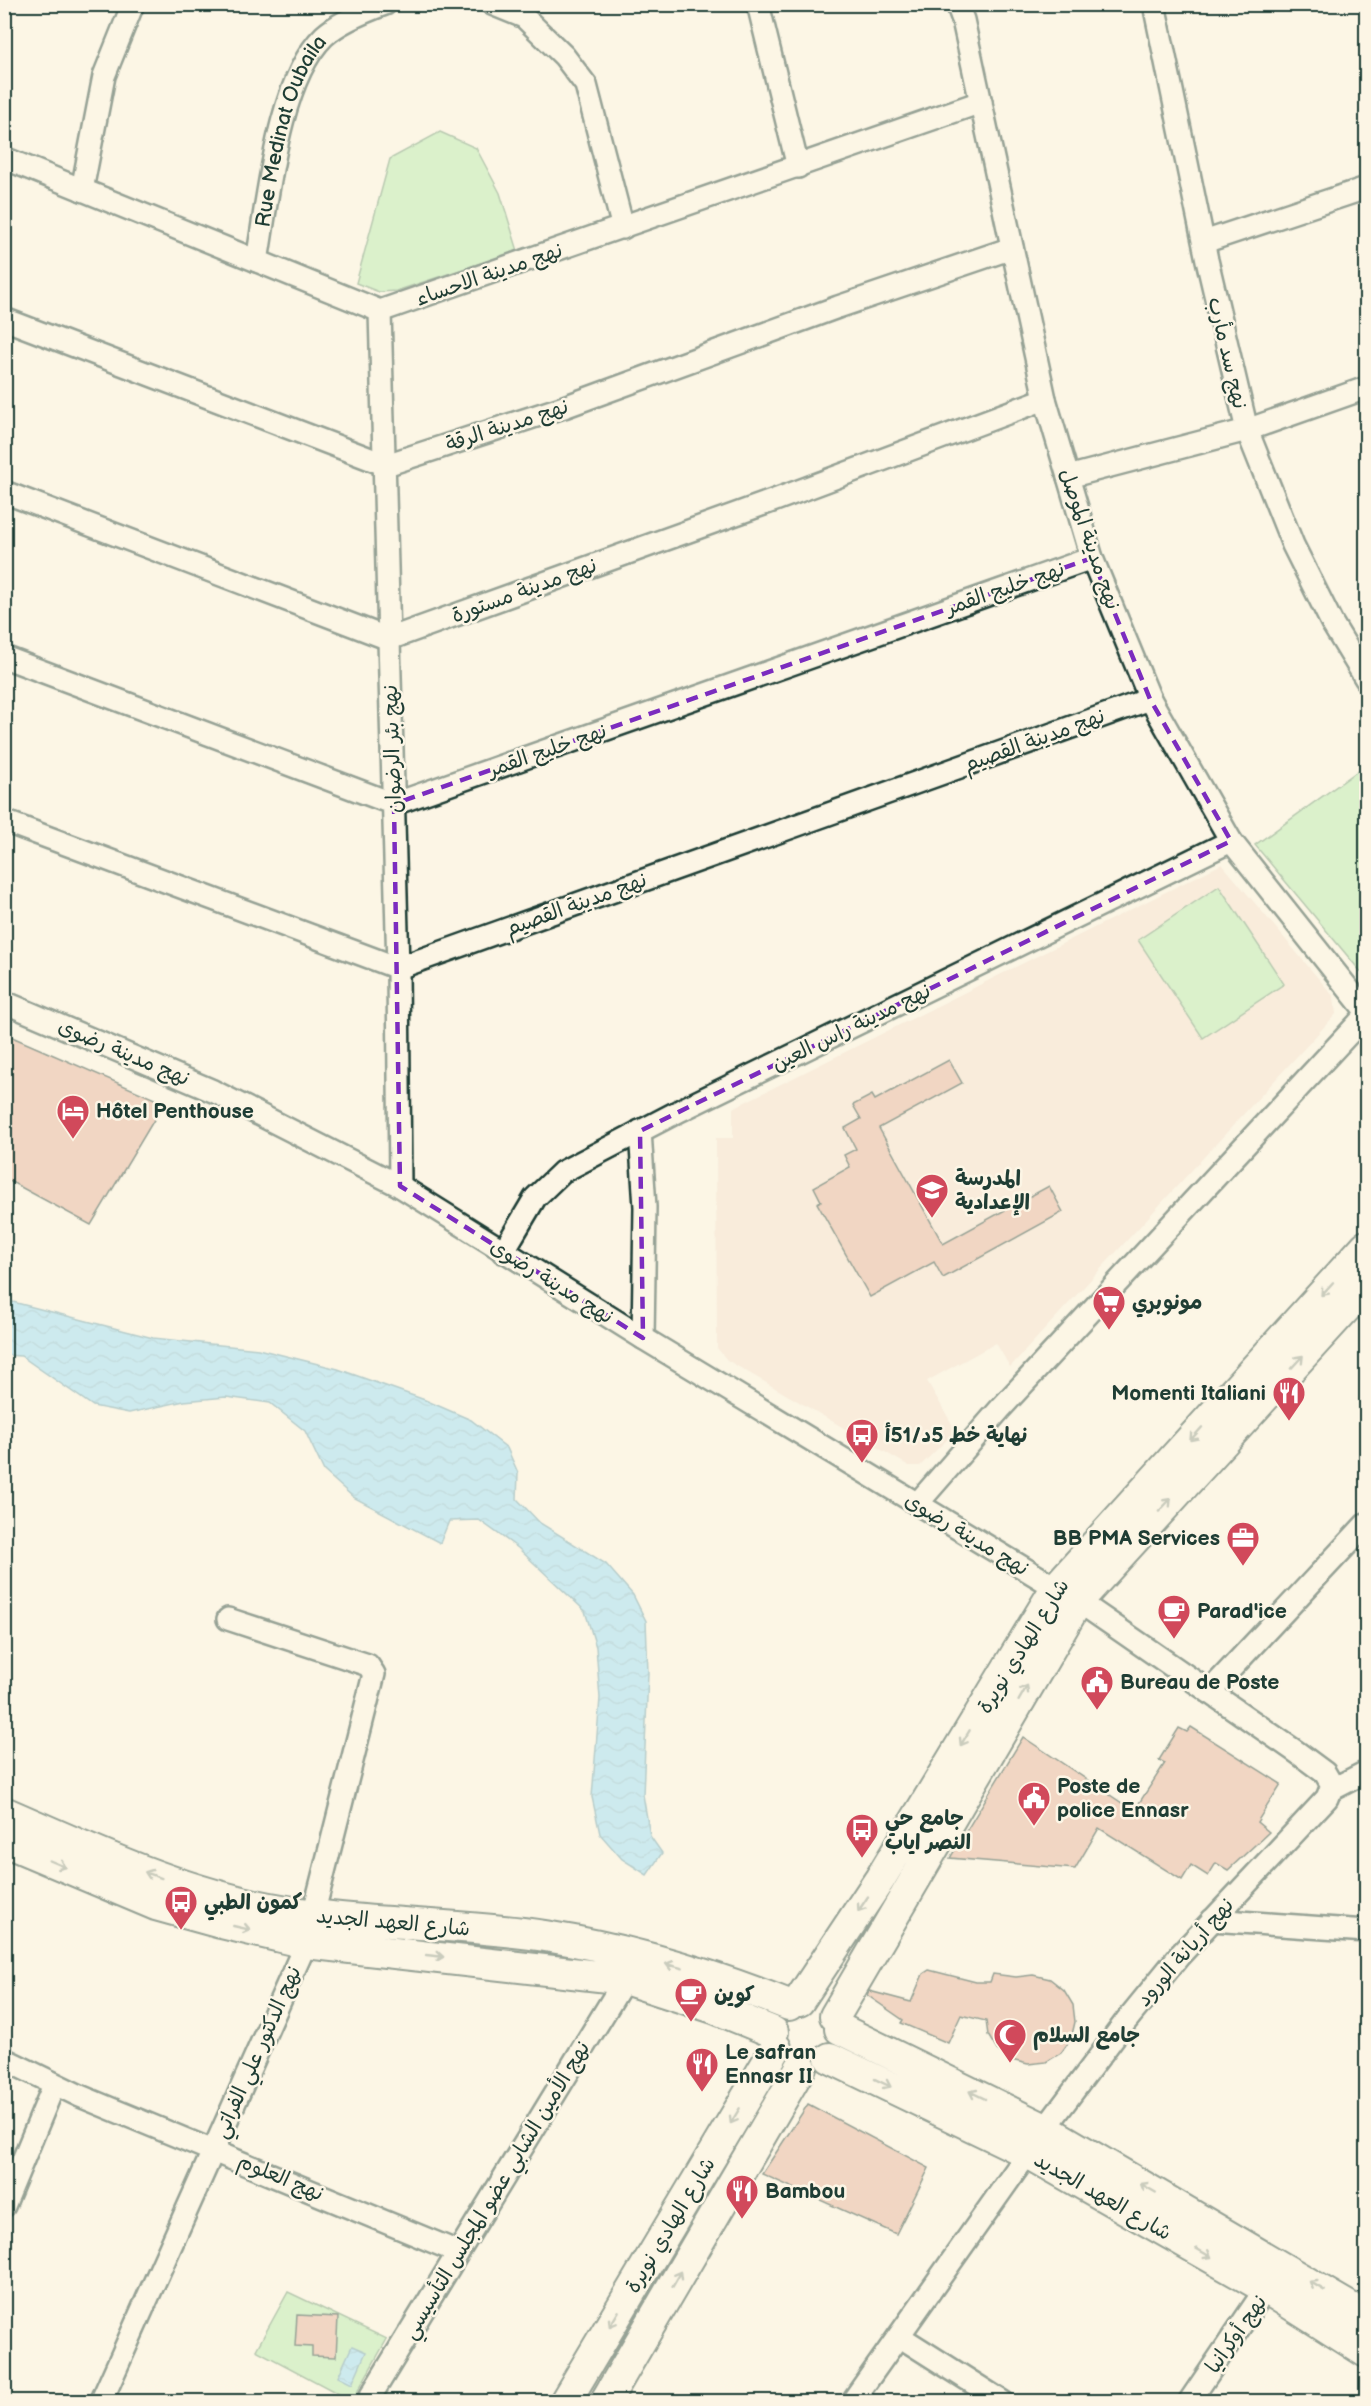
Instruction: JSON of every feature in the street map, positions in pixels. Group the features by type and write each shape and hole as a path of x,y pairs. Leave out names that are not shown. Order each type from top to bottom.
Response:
{"main road":[{"name":"شارع الهادي نويرة","path":"794,2003 880,1879 1067,1594 1366,1246"},
{"name":"شارع الهادي نويرة","path":"837,2022 1067,1594 1366,1286"},
{"name":"شارع العهد الجديد","path":"4,1812 122,1863 194,1889 251,1904 310,1929 545,1936 634,1954 726,1980 794,2003"},
{"name":"شارع العهد الجديد","path":"4,1841 156,1905 625,1979 714,2008 775,2040"},
{"path":"815,2001 837,2022 840,2039 830,2058 816,2066 801,2067 786,2060 775,2040 778,2016 794,2003 815,2001"},
{"name":"شارع العهد الجديد","path":"837,2022 1045,2128 1274,2277 1366,2352"},
{"name":"شارع الهادي نويرة","path":"565,2402 775,2040"},
{"name":"شارع العهد الجديد","path":"830,2058 1028,2153 1274,2277 1366,2317"},
{"name":"شارع الهادي نويرة","path":"605,2402 801,2067"}],"street":[{"path":"82,190 104,76 133,4"},
{"name":"Rue Medinat Oubaila","path":"257,261 276,149 300,68 325,34 385,4"},
{"path":"492,4 524,17 564,56 586,85 623,228"},
{"path":"758,4 798,167"},
{"name":"نهج مدينة الموصل","path":"957,4 963,20 1045,399 1092,558 1150,699 1232,841 1366,1013"},
{"name":"نهج سد مأرب","path":"1154,4 1246,430 1293,545 1332,623 1366,679"},
{"name":"نهج مدينة الاحساء","path":"381,311 981,102"},
{"path":"4,159 381,311"},
{"path":"1204,242 1366,188"},
{"name":"نهج مدينة الرقة","path":"386,465 564,406 838,307 1012,248"},
{"name":"نهج بئر الرضوان","path":"381,311 398,968 399,1186"},
{"path":"4,319 386,465"},
{"path":"1068,477 1246,430 1366,388"},
{"name":"نهج مدينة مستورة","path":"389,639 775,500 1045,399"},
{"path":"4,492 389,639"},
{"name":"نهج خليج القمر","path":"394,804 1092,558"},
{"path":"4,657 394,804"},
{"name":"نهج مدينة القصيم","path":"398,968 1150,699"},
{"path":"4,821 398,968"},
{"name":"نهج مدينة راس العين","path":"503,1251 535,1198 562,1172 640,1131 1232,841"},
{"name":"نهج مدينة رضوى","path":"4,1002 213,1091 399,1186 643,1338 1067,1594"},
{"path":"917,1504 1000,1409 1366,1013"},
{"path":"640,1131 645,1207 643,1338"},
{"path":"1209,1692 1366,1524"},
{"path":"1067,1594 1320,1768 1330,1780 1331,1790 1366,1772"},
{"name":"نهج الدكتور علي الفراتي","path":"101,2402 310,1929 374,1674 368,1665 228,1619"},
{"name":"نهج أريانة الورود","path":"852,2402 1045,2128 1126,2021 1212,1920 1327,1798 1331,1790"},
{"path":"1212,1920 1366,1931"},
{"name":"نهج الأمين الشابي عضو المجلس التأسيسي","path":"367,2402 625,1979"},
{"name":"نهج العلوم","path":"4,2059 54,2085 458,2252"},
{"path":"4,2206 54,2085"},
{"name":"نهج أوكرانيا","path":"1189,2402 1274,2277"},
{"path":"899,2336 992,2399"}],"highlighted area":[{"path":"1092,558 1150,699 1231,841 640,1131 643,1338 400,1186 394,804"}],"shaded area":[{"name":"المدرسة الإعدادية","path":"1222,864 1334,997 1336,1014 1010,1367 996,1343 927,1381 956,1431 920,1466 909,1466 727,1360 717,1348 716,1138 733,1138 733,1108"}],"green space":[{"path":"440,132 476,148 500,193 518,251 396,291 379,292 356,283 390,159"},
{"path":"1366,765 1366,951 1363,954 1366,957 1366,974 1361,972 1255,845"},
{"path":"1219,886 1284,984 1203,1038 1138,940"},
{"path":"288,2292 387,2339 352,2401 256,2350"}],"water":[{"path":"5,1300 153,1338 258,1349 338,1369 425,1400 471,1420 507,1448 518,1473 517,1499 540,1523 606,1564 633,1595 646,1621 648,1673 643,1795 650,1836 662,1853 647,1875 622,1859 600,1834 592,1797 600,1698 596,1647 585,1611 518,1548 479,1520 449,1521 440,1543 353,1497 324,1471 305,1431 270,1403 226,1397 184,1401 129,1413 93,1406 21,1356 5,1355"},
{"path":"352,2346 366,2352 352,2384 338,2377"}],"building":[{"name":"Hôtel Penthouse","path":"12,1037 164,1103 91,1225 4,1178 4,1046"},
{"path":"949,1060 962,1083 879,1128 943,1244 1049,1186 1063,1212 943,1278 934,1262 870,1297 817,1203 821,1201 814,1187 850,1167 844,1155 856,1149 845,1128 861,1119 853,1105 872,1095 875,1100"},
{"path":"1191,1727 1281,1784 1257,1822 1269,1832 1228,1870 1216,1863 1208,1876 1191,1865 1182,1880 1099,1828 1075,1869 950,1858 1023,1737 1134,1811 1165,1763 1159,1760 1179,1728 1187,1732"},
{"path":"929,1970 976,1982 990,1982 993,1974 1016,1977 1033,1975 1050,1979 1064,1990 1073,2005 1075,2022 1071,2039 1061,2053 1046,2062 1028,2064 1011,2060 997,2050 988,2035 986,2021 961,2015 948,2043 901,2023 903,2020 867,1995 869,1991 911,2002 923,1974"},
{"path":"808,2104 929,2168 896,2234 762,2174"},
{"path":"297,2315 338,2317 336,2357 312,2356 312,2347 295,2346"}],"place":[{"name":"Hôtel Penthouse","path":"73,1140"},
{"name":"المدرسة الإعدادية","path":"932,1219"},
{"name":"مونوبري","path":"1109,1331"},
{"name":"Momenti Italiani","path":"1289,1422"},
{"name":"نهاية خط 5د/51أ","path":"862,1464"},
{"name":"BB PMA Services","path":"1243,1567"},
{"name":"Parad'ice","path":"1174,1640"},
{"name":"Bureau de Poste","path":"1097,1711"},
{"name":"Poste de police Ennasr","path":"1034,1827"},
{"name":"جامع حي النصر اياب","path":"862,1859"},
{"name":"كمون الطبي","path":"181,1931"},
{"name":"كوين","path":"691,2023"},
{"name":"جامع السلام","path":"1010,2064"},
{"name":"Le safran Ennasr II","path":"702,2093"},
{"name":"Bambou","path":"742,2220"}]}
